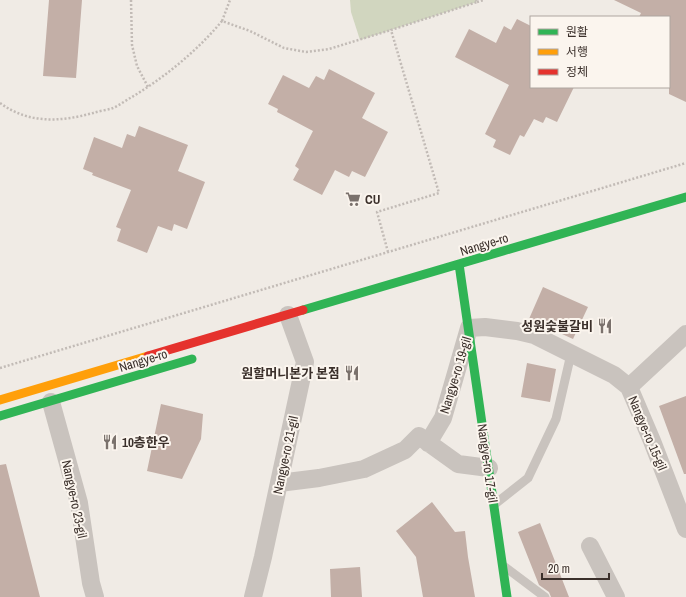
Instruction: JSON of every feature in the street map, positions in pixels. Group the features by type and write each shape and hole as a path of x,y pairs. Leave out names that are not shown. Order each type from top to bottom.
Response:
{"main road":[{"name":"Nangye-ro","path":"0,400 686,197"},
{"name":"Nangye-ro 17-gil","path":"459,264 506,597"},
{"name":"Nangye-ro","path":"262,331 288,315"},
{"name":"Nangye-ro","path":"0,416 52,402 204,355"}],"street":[{"name":"Nangye-ro 21-gil","path":"253,597 305,362 288,315"},
{"path":"468,328 485,327 517,331 534,335 614,375 629,388"},
{"name":"Nangye-ro 19-gil","path":"428,443 443,418 468,328"},
{"name":"Nangye-ro 15-gil","path":"686,334 629,388 652,441 686,529"},
{"name":"Nangye-ro 23-gil","path":"52,402 79,503 91,583 95,597"},
{"path":"279,483 319,478 364,469 405,450 419,436 458,464 489,468"},
{"path":"590,546 616,597"}],"lane":[{"path":"494,505 528,478 556,420 571,354"},
{"path":"502,565 545,597"}],"path":[{"path":"131,0 132,45 137,66 148,87"},
{"path":"0,103 11,111 29,118 43,120 73,118 114,108 148,87 193,51 222,21 230,0"},
{"path":"222,21 250,31 284,48 306,52 329,49 476,1 484,0"},
{"path":"388,252 377,212 439,193 391,30"},
{"path":"0,368 686,163"}],"green space":[{"path":"350,0 476,0 477,2 360,40 351,12"}],"building":[{"path":"49,0 82,0 76,78 43,76"},
{"path":"614,0 686,0 686,102 669,94 670,16 640,16 641,13"},
{"path":"517,19 530,26 530,88 574,88 557,122 546,117 543,123 534,119 524,137 520,135 510,155 493,147 496,140 485,134 509,85 455,57 469,29 496,43 504,26 511,30"},
{"path":"329,69 375,93 362,118 388,132 365,177 352,171 349,177 335,170 322,195 293,180 299,169 295,166 313,131 277,112 278,109 268,104 283,75 309,88 316,76 324,80"},
{"path":"139,126 188,145 178,171 205,182 187,229 174,224 172,231 158,226 147,253 117,241 121,229 116,227 131,190 92,175 93,173 83,169 94,137 122,148 127,134 135,137"},
{"path":"543,287 588,307 573,339 529,319"},
{"path":"527,363 556,369 550,402 521,397"},
{"path":"686,396 686,474 684,474 659,406"},
{"path":"161,404 203,414 201,439 182,479 147,471"},
{"path":"6,464 40,597 0,597 0,465"},
{"path":"432,502 455,532 465,531 475,597 423,597 416,557 396,531"},
{"path":"540,523 569,597 551,597 549,592 539,585 518,532"},
{"path":"360,567 362,597 331,597 330,569"}],"traffic: fast":[{"path":"303,310 686,197"},
{"path":"459,264 507,597"},
{"path":"0,416 192,359"}],"traffic: slow":[{"path":"0,400 148,356"}],"traffic: jam":[{"path":"148,356 303,310"}],"place":[{"name":"CU","path":"353,199"},
{"name":"성원숯불갈비","path":"605,326"},
{"name":"원할머니본가 본점","path":"352,373"},
{"name":"10층한우","path":"110,442"}]}
